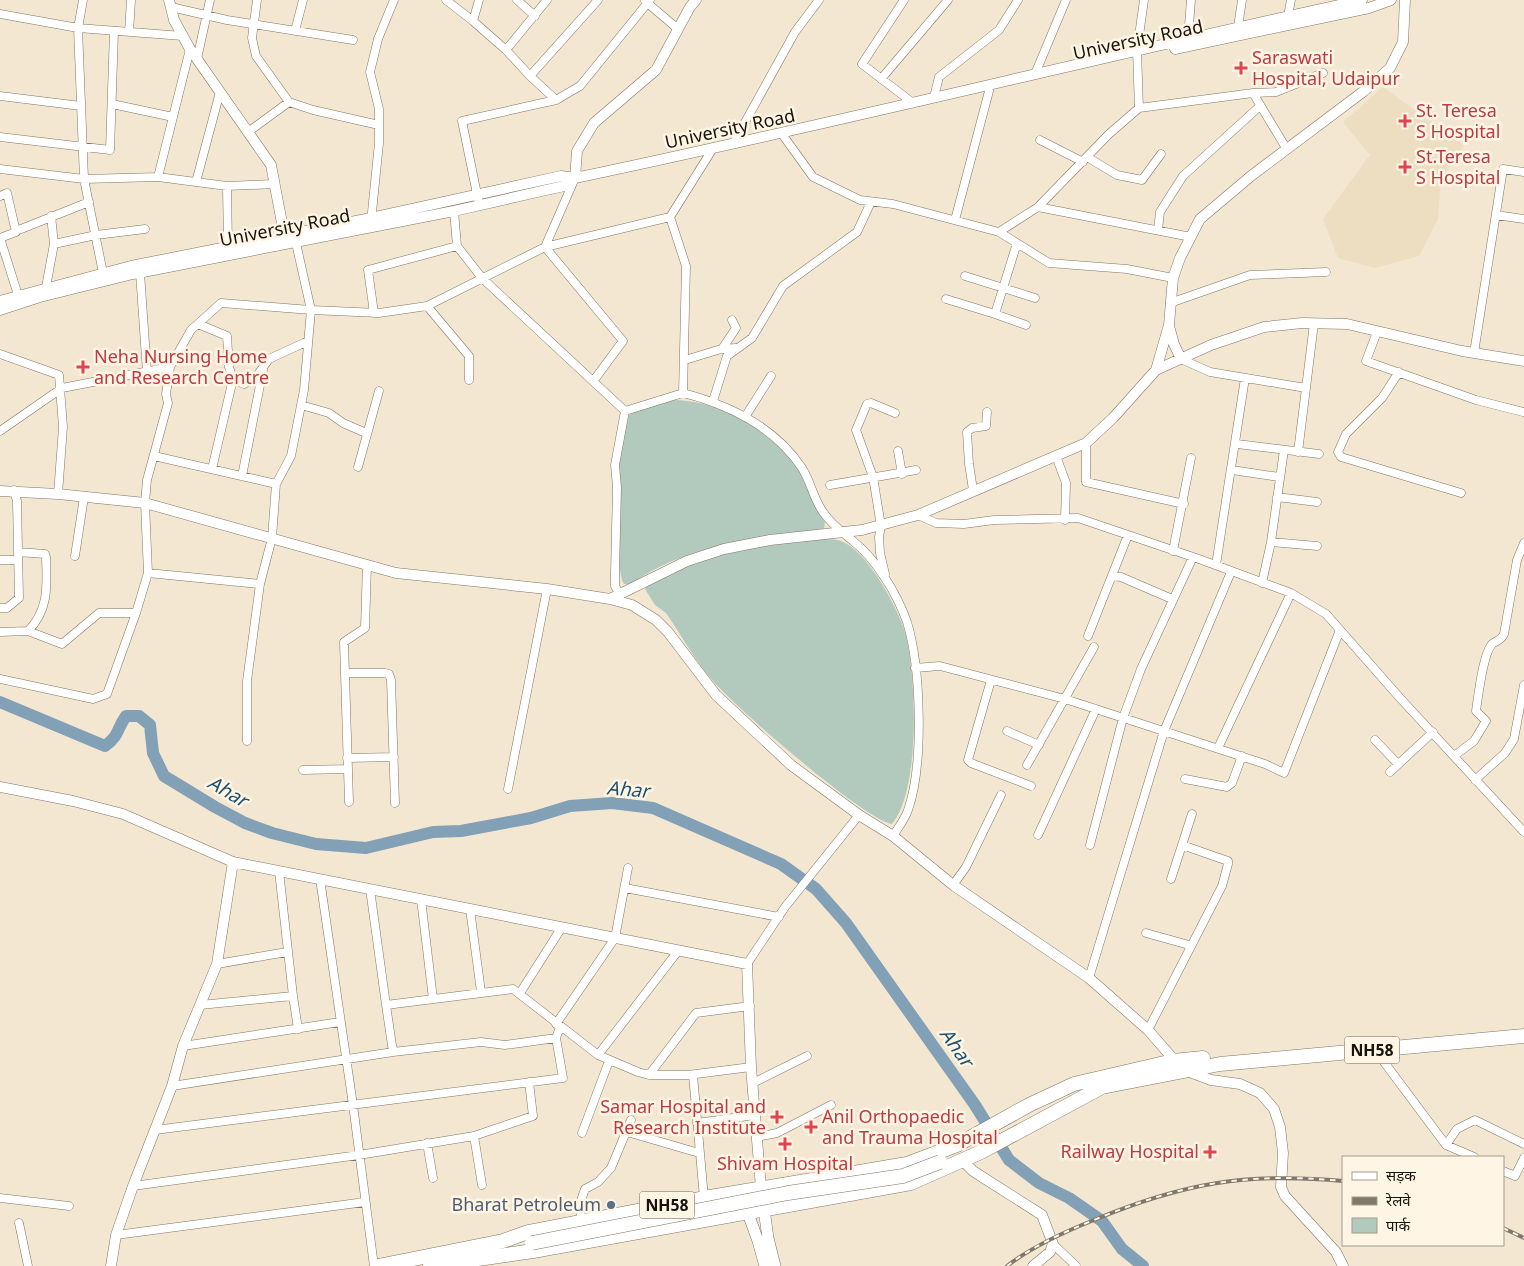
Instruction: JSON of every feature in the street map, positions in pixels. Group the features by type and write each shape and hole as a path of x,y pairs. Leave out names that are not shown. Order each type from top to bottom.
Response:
{"highway":[{"name":"NH58","path":"378,1266 720,1218 911,1183 945,1170 981,1152 1102,1087 1200,1058 1220,1064 1524,1036"},
{"name":"NH58","path":"430,1266 505,1248 528,1232 704,1198 907,1164 957,1145 1044,1097 1074,1084 1102,1075 1178,1065"},
{"path":"940,1162 957,1145"},
{"path":"505,1248 788,1194 903,1176 940,1162 962,1160"}],"main road":[{"path":"761,1188 765,1209 763,1240 765,1266"},
{"path":"739,1192 774,1266"},
{"path":"763,1240 771,1221 778,1211 794,1204"},
{"path":"720,1218 734,1219 749,1226 763,1240"}],"street":[{"path":"83,0 78,28 84,179 103,273"},
{"path":"129,32 131,0"},
{"path":"197,59 210,0"},
{"path":"257,0 252,38 256,56 290,102 313,110 379,125"},
{"path":"295,31 303,0"},
{"path":"371,223 379,108 370,72 378,38 394,0"},
{"path":"446,0 506,50 556,100"},
{"path":"473,21 479,0"},
{"path":"517,0 534,16"},
{"path":"506,50 548,0"},
{"path":"530,76 598,0"},
{"path":"545,247 575,178 577,151 594,123 656,70 696,0"},
{"path":"733,144 794,32 819,0"},
{"path":"904,0 862,64 913,103"},
{"path":"881,79 948,0"},
{"path":"934,97 939,76 999,30 1018,0"},
{"path":"1035,74 1066,0"},
{"path":"1139,108 1137,53 1144,0"},
{"path":"1188,38 1191,0"},
{"path":"1238,28 1242,0"},
{"path":"1288,16 1291,0"},
{"name":"University Road","path":"891,109 935,104 1137,53 1362,0"},
{"name":"University Road","path":"0,310 40,297 140,273 478,200 560,176 575,178 712,150 891,109 934,97 1137,53 1188,38 1340,6 1391,0"},
{"path":"1156,370 1169,325 1173,278 1200,219 1286,148 1364,91 1390,68 1403,42 1405,0"},
{"path":"478,200 462,121 556,100 580,86 647,1 678,29"},
{"path":"170,4 207,15 353,40"},
{"path":"170,4 174,20 190,49 271,165 289,241 311,310 301,406 291,456 276,484 272,538 260,584 247,681 247,741"},
{"path":"0,14 78,28 183,36"},
{"path":"0,137 110,150 114,30"},
{"path":"158,177 190,49"},
{"path":"999,232 1038,207 1109,134 1139,108 1253,93 1276,92 1323,73"},
{"path":"954,220 989,91"},
{"path":"196,182 220,92"},
{"path":"1253,93 1286,148"},
{"path":"0,96 81,106"},
{"path":"248,132 290,102"},
{"path":"112,104 173,117"},
{"path":"1158,230 1160,212 1183,176 1260,106"},
{"path":"782,134 814,177 860,200 893,204 999,232 1050,263 1126,269 1173,278"},
{"path":"1040,140 1118,175 1142,180 1161,154"},
{"path":"0,679 93,699 107,694 148,573 145,504 147,480 168,403 166,394 170,367 191,330 221,303 311,310 374,312 427,306 545,247 670,217 712,150"},
{"path":"0,169 84,179 158,177 227,186 275,184"},
{"path":"1474,353 1503,169 1524,172"},
{"path":"227,186 228,247"},
{"path":"0,196 7,194 16,232 0,238 18,295"},
{"name":"University Road","path":"0,301 103,273 228,247 289,241 371,223 454,211 478,200"},
{"path":"21,229 89,202"},
{"path":"713,401 728,356 752,338 783,286 858,232 871,202"},
{"path":"1038,207 1191,237"},
{"path":"454,211 457,246 482,278 594,380 625,411"},
{"path":"1496,215 1524,219"},
{"path":"46,287 54,244 51,216"},
{"path":"670,217 686,266 683,393"},
{"path":"54,244 96,235 145,229"},
{"path":"995,314 1018,243"},
{"path":"374,312 368,270 457,246"},
{"path":"545,247 623,341 594,380"},
{"path":"1170,303 1250,275 1326,272"},
{"path":"140,273 147,372"},
{"path":"965,276 1036,298"},
{"path":"946,299 1026,325"},
{"path":"427,306 469,356 469,380"},
{"path":"722,349 736,328 732,320"},
{"path":"610,599 687,561 724,549 770,540 881,526 918,515 1086,443 1113,418 1156,370 1211,345 1264,327 1314,323 1347,324 1474,353 1524,362"},
{"path":"1298,452 1314,323"},
{"path":"198,324 227,336 229,367 233,379 212,470"},
{"path":"1169,325 1174,344 1181,359 1210,372 1306,388"},
{"path":"1377,332 1366,360 1476,400 1524,412"},
{"path":"233,379 244,384 256,377 269,359 308,342"},
{"path":"685,360 722,349 738,348"},
{"path":"0,354 59,375 62,388 62,462 58,494"},
{"path":"0,430 62,388 170,367"},
{"path":"242,476 263,368"},
{"path":"1399,372 1382,398 1346,434 1338,452 1341,458 1461,494"},
{"path":"745,417 771,376"},
{"path":"1216,565 1237,444 1245,378"},
{"path":"358,468 378,391"},
{"path":"625,411 683,393 713,401 745,417 782,441 809,480 814,496 823,512 839,531 869,556 886,579 907,622 915,668 918,743 916,773 908,810 893,836"},
{"path":"886,579 880,553 879,537 881,526 872,478 856,430 864,407 872,403 895,413"},
{"path":"301,406 329,413 343,424 366,433"},
{"path":"619,593 615,574 617,486 615,465 625,411"},
{"path":"974,490 969,464 967,432 972,428 986,426 987,412"},
{"path":"1086,443 1086,482 1184,504"},
{"path":"1237,444 1320,454"},
{"path":"1262,583 1271,542 1284,450"},
{"path":"898,451 902,474"},
{"path":"154,456 276,484"},
{"path":"1056,456 1066,483 1065,520"},
{"path":"1173,551 1184,504 1191,458"},
{"path":"830,485 902,474 916,470"},
{"path":"1232,470 1279,477"},
{"path":"0,490 84,496 145,504 396,573 547,589 610,599 632,605 656,620 668,632 716,695 792,765 859,815 893,836 953,885 1089,978 1148,1030 1178,1065 1211,1080 1240,1084 1260,1093 1274,1109 1280,1127 1283,1153 1281,1187 1285,1196 1336,1252 1344,1266"},
{"path":"0,608 7,608 19,598 18,501 14,490"},
{"path":"75,556 84,496"},
{"path":"1277,497 1317,502"},
{"path":"918,515 936,523 964,524 994,520 1065,520 1078,518 1216,565 1291,593 1326,614 1524,832"},
{"path":"1088,636 1128,535"},
{"path":"1271,542 1317,546"},
{"path":"1454,756 1474,741 1486,721 1476,711 1478,696 1492,644 1502,639 1504,634 1515,570 1524,543"},
{"path":"0,560 18,556 45,554 46,593 42,613 28,631"},
{"path":"1090,845 1123,718 1141,669 1172,598 1193,557"},
{"path":"348,802 344,642 365,628 367,565"},
{"path":"1515,570 1524,574"},
{"path":"1089,978 1164,731 1232,572"},
{"path":"148,573 260,584"},
{"path":"1112,576 1121,577 1172,598"},
{"path":"508,789 547,589"},
{"path":"1218,748 1291,593"},
{"path":"0,632 28,631 62,644 99,613 136,613"},
{"path":"915,668 940,666 1065,699 1242,756 1284,773 1340,630"},
{"path":"1027,765 1094,647"},
{"path":"345,673 389,674 391,680 396,804"},
{"path":"991,680 968,760 970,763 1031,786"},
{"path":"1475,780 1505,753 1514,739 1524,685"},
{"path":"1038,835 1096,709"},
{"path":"1007,731 1039,745"},
{"path":"1390,772 1432,732"},
{"path":"1375,740 1398,764"},
{"path":"1185,779 1227,787 1232,783 1242,756"},
{"path":"347,758 394,757"},
{"path":"303,770 348,768"},
{"path":"0,787 73,801 123,814 233,862 747,964"},
{"path":"953,885 966,867 1001,795"},
{"path":"1171,879 1192,814"},
{"path":"761,1188 751,1067 747,964 785,908 859,815"},
{"path":"1148,1030 1189,946 1222,886 1228,864 1228,861 1182,845"},
{"path":"111,1266 116,1235 132,1186 172,1086 183,1046 217,964 233,862"},
{"path":"155,1130 563,1078 556,1038 558,1025 615,938 626,888 628,868"},
{"path":"279,871 286,952 298,1029"},
{"path":"320,879 374,1266"},
{"path":"626,888 779,917"},
{"path":"370,889 393,1052"},
{"path":"421,899 433,999"},
{"path":"470,909 480,992"},
{"path":"520,993 562,927"},
{"path":"1146,933 1189,946"},
{"path":"598,1055 678,950"},
{"path":"217,964 286,952"},
{"path":"386,1005 513,989 598,1055 648,1075 693,1075 751,1067"},
{"path":"200,1005 293,996"},
{"path":"648,1075 696,1012 750,1006"},
{"path":"183,1046 340,1022"},
{"path":"172,1086 393,1052 481,1042 505,1044 556,1038"},
{"path":"1375,1050 1446,1144 1472,1156"},
{"path":"753,1083 807,1056"},
{"path":"582,1133 609,1061"},
{"path":"693,1075 704,1198"},
{"path":"132,1186 474,1136 532,1116 529,1082"},
{"path":"757,1137 777,1133 830,1105"},
{"path":"697,1123 755,1115"},
{"path":"582,1221 579,1206 585,1189 598,1182 611,1168 631,1120"},
{"path":"1446,1144 1457,1129 1475,1120 1524,1144"},
{"path":"627,1132 699,1153"},
{"path":"474,1136 482,1185"},
{"path":"427,1143 432,1178"},
{"path":"1504,1171 1515,1176 1524,1158"},
{"path":"962,1160 973,1171 1042,1215 1053,1244 1076,1266"},
{"path":"0,1198 69,1206"},
{"path":"116,1235 365,1202"},
{"path":"19,1223 28,1266"},
{"path":"1033,1266 1050,1252 1053,1244"}],"shaded area":[{"name":"St.Teresa S Hospital","path":"1383,87 1464,146 1441,178 1438,219 1419,256 1375,268 1338,258 1323,219 1370,155 1343,122"}],"green space":[{"path":"674,400 690,401 723,411 755,427 770,438 798,469 816,508 825,522 824,528 820,531 746,541 697,552 674,560 631,584 624,584 619,562 617,526 618,489 620,451 629,415 643,408"},
{"path":"822,539 841,541 861,555 887,592 904,629 912,672 914,729 908,785 901,808 892,824 878,818 856,804 830,784 773,737 727,695 707,674 666,613 655,605 645,589 658,578 677,568 701,560 754,548"}],"waterway":[{"name":"Ahar","path":"0,702 105,746 116,735 126,716 139,716 150,725 153,753 164,776 245,823 272,833 316,844 366,848 433,832 461,831 531,818 570,806 612,803 653,808 781,864 816,889 846,923 975,1105 1009,1160 1039,1183 1069,1198 1102,1221 1122,1249 1143,1266"}],"railway":[{"path":"1007,1266 1038,1246 1071,1229 1126,1207 1187,1189 1216,1183 1276,1178 1342,1181"},
{"path":"1504,1228 1524,1238"}],"place":[{"name":"Saraswati Hospital, Udaipur","path":"1241,68"},
{"name":"St. Teresa S Hospital","path":"1405,121"},
{"name":"St.Teresa S Hospital","path":"1405,167"},
{"name":"Neha Nursing Home and Research Centre","path":"83,367"},
{"name":"Samar Hospital and Research Institute","path":"777,1117"},
{"name":"Anil Orthopaedic and Trauma Hospital","path":"811,1127"},
{"name":"Shivam Hospital","path":"785,1144"},
{"name":"Railway Hospital","path":"1210,1152"},
{"name":"Bharat Petroleum","path":"611,1205"}]}
